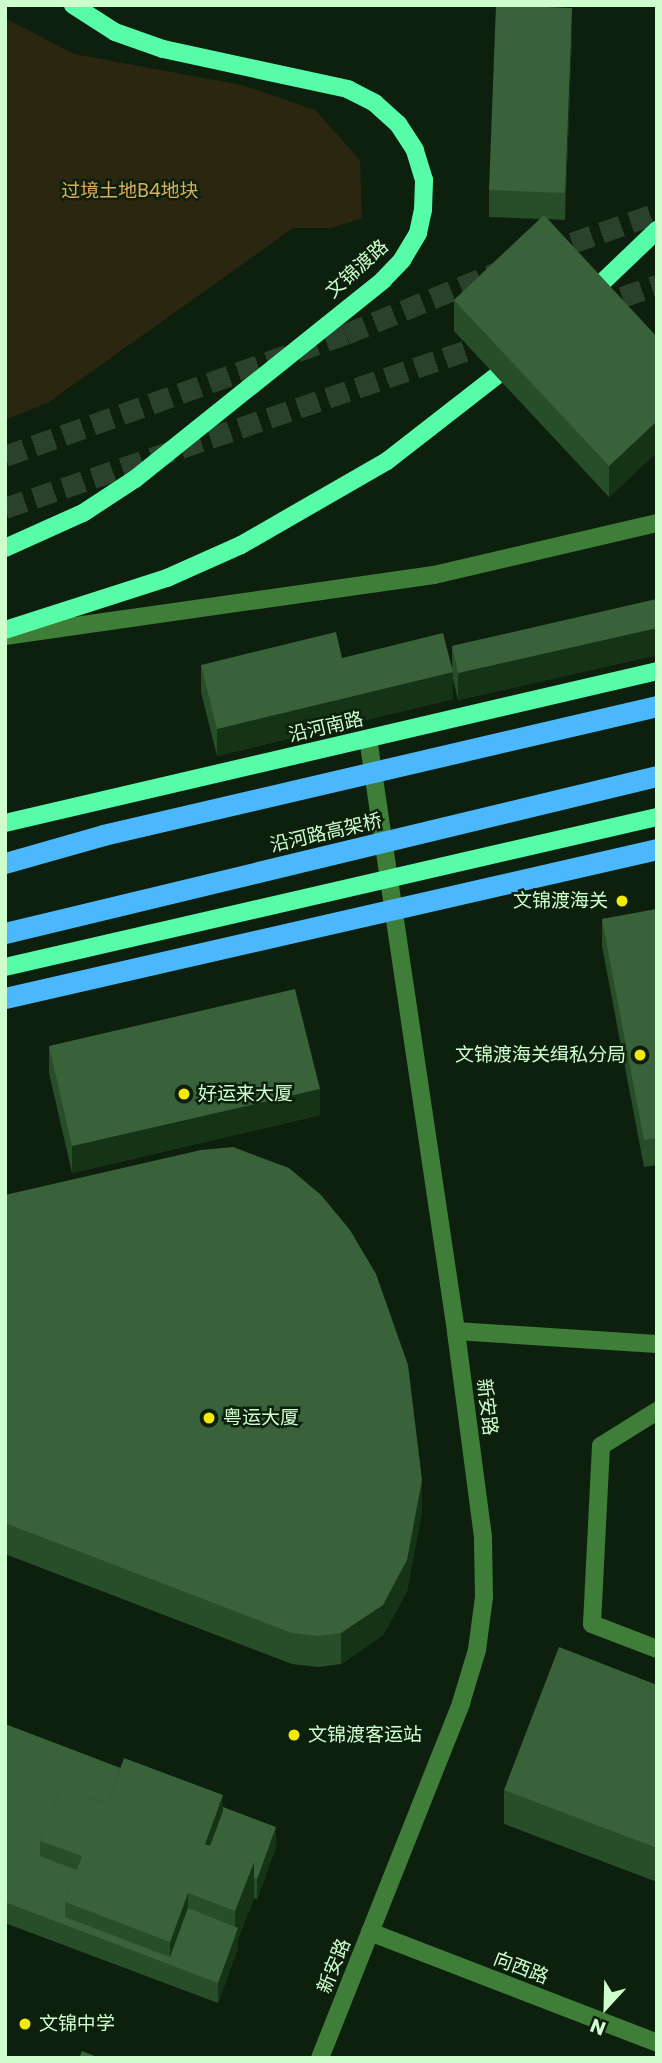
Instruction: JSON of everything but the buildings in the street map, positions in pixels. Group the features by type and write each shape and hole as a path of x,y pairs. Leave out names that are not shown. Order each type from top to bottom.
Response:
{"highway":[{"path":"5,863 103,835 657,706"},
{"name":"沿河路高架桥","path":"5,933 657,776"},
{"path":"5,998 657,849"}],"main road":[{"name":"文锦渡路","path":"5,548 83,513 135,479 372,288 402,260 418,233 423,210 424,180 415,150 398,124 375,103 348,89 163,49 115,32 73,5"},
{"path":"589,295 657,230"},
{"path":"5,631 167,578 241,545 387,461 496,376"},
{"name":"沿河南路","path":"5,823 657,671"},
{"path":"5,967 657,817"}],"street":[{"path":"5,636 434,575 657,523"},
{"name":"新安路","path":"320,2058 461,1703 477,1650 484,1597 483,1537 456,1331 368,738"},
{"path":"456,1331 657,1344"},
{"path":"657,1410 601,1446 592,1624 657,1648"},
{"name":"向西路","path":"370,1932 657,2043"}],"green space":[{"name":"过境土地B4地块","path":"5,18 74,54 242,85 315,110 360,160 362,218 332,228 293,228 49,402 5,420"}],"tunnel":[{"path":"543,253 657,213"},
{"path":"5,456 346,334 497,272"},
{"path":"593,307 657,285"},
{"path":"5,508 497,340"}],"place":[{"name":"文锦渡海关","path":"622,901"},
{"name":"文锦渡海关缉私分局","path":"640,1055"},
{"name":"好运来大厦","path":"184,1094"},
{"name":"粤运大厦","path":"209,1418"},
{"name":"文锦渡客运站","path":"294,1735"},
{"name":"文锦中学","path":"25,2024"}]}
